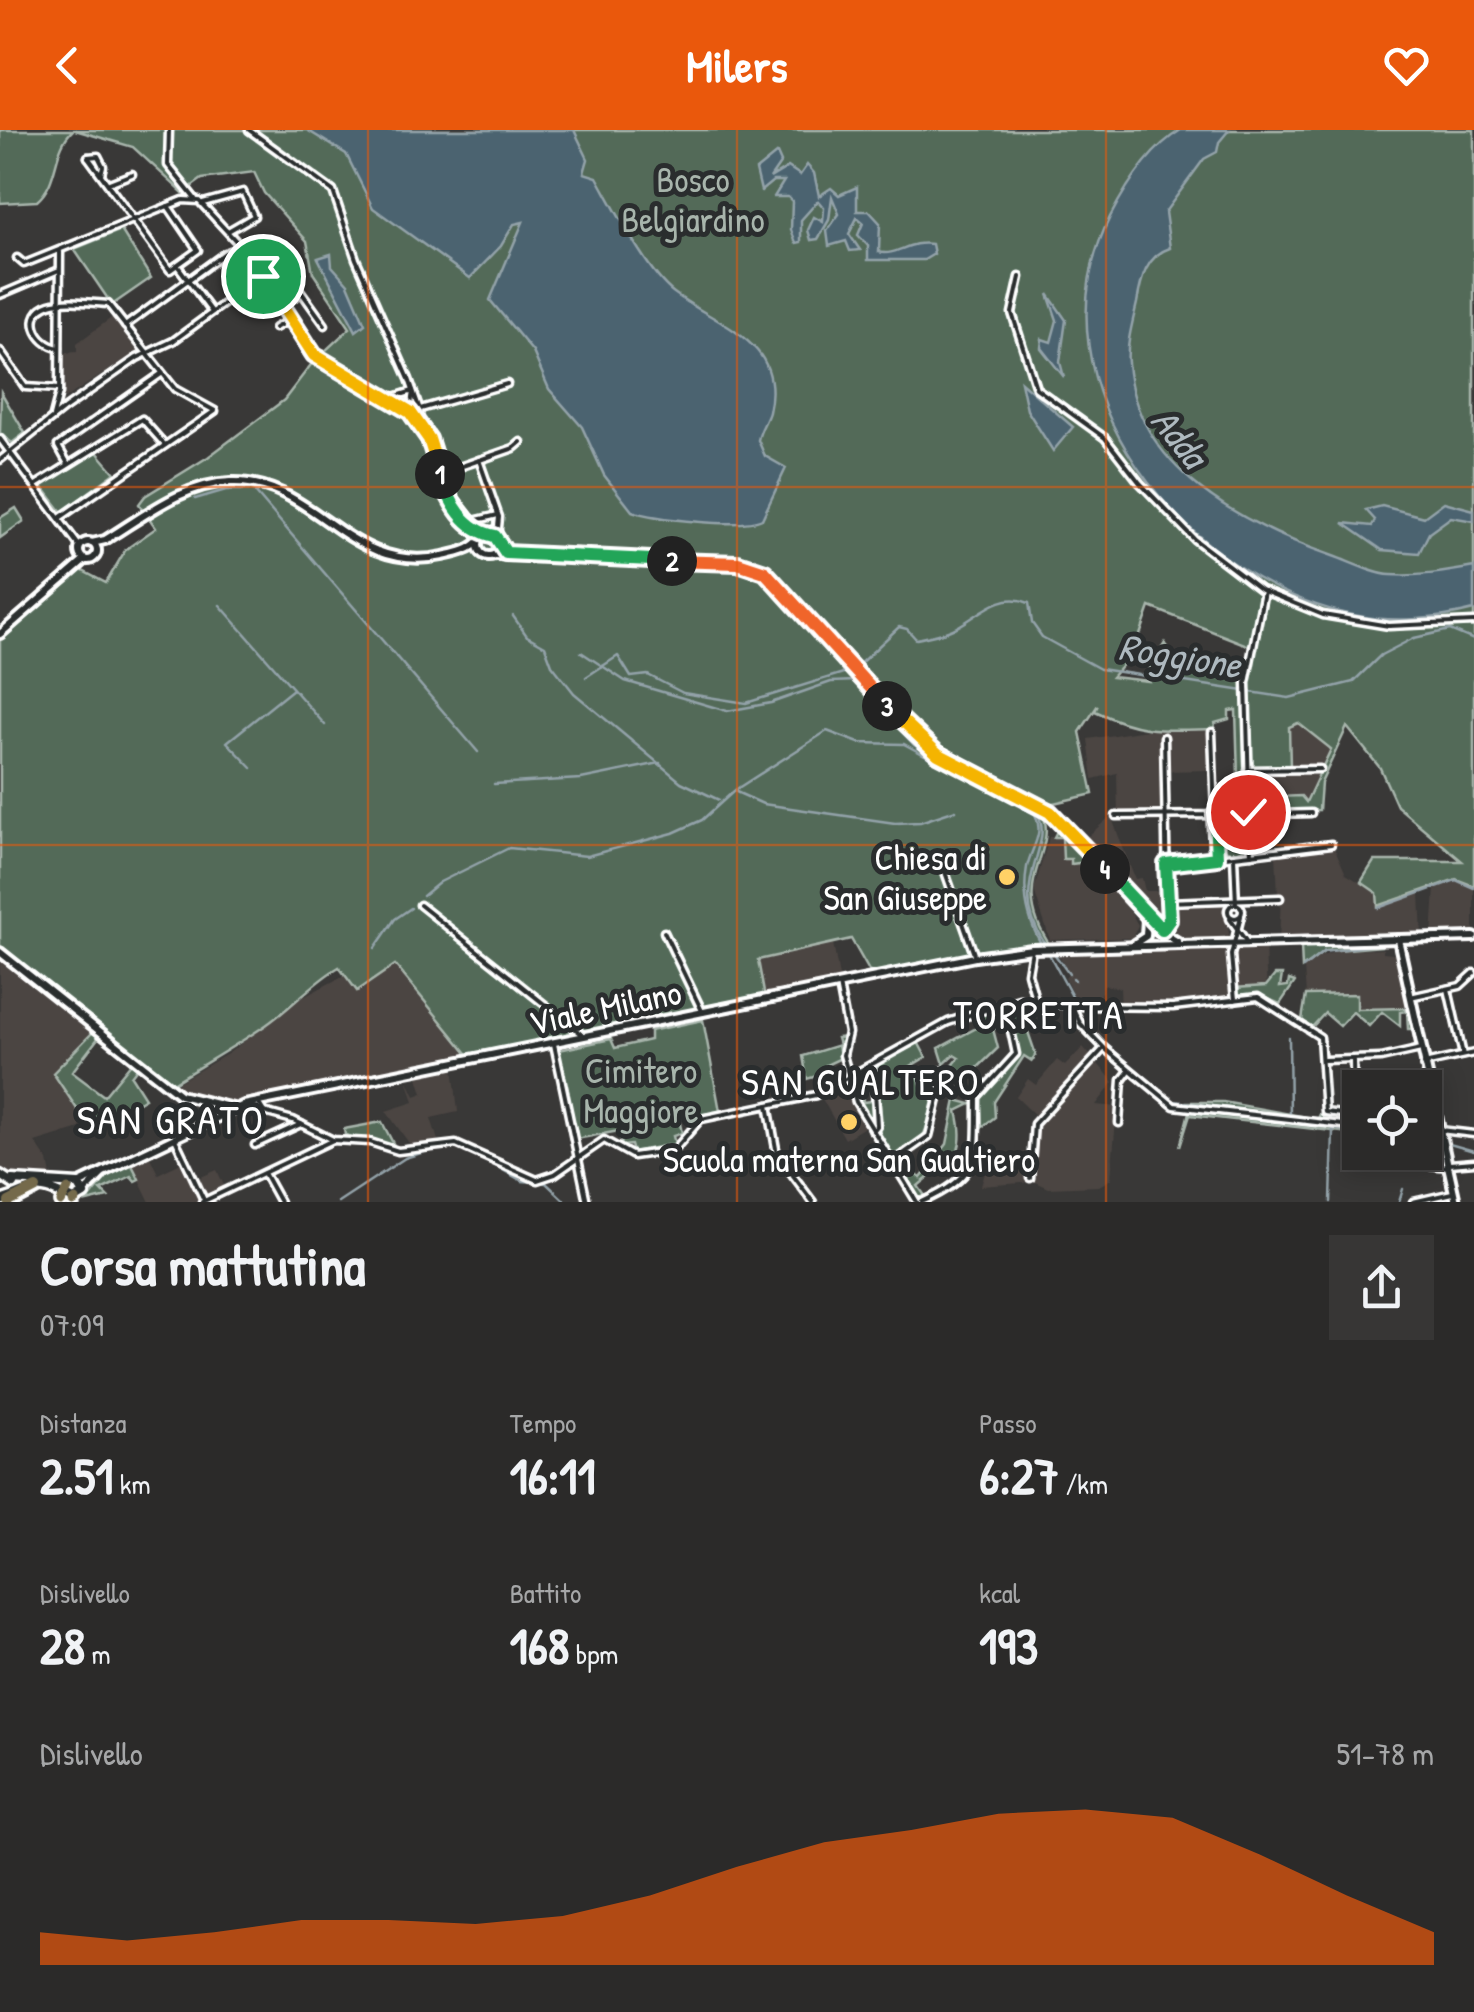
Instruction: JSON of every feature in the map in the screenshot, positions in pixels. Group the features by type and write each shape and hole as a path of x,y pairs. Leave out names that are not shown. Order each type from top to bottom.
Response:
{"highway":[{"path":"6,1200 36,1188"}],"main road":[{"path":"0,1175 70,1195"},
{"path":"6,1200 12,1180"},
{"path":"36,1188 70,1195"}],"street":[{"path":"169,130 168,165 242,246 317,358 409,409 448,497 474,531 482,554"},
{"path":"249,130 333,191 356,259 414,391 418,422"},
{"path":"88,157 170,270 198,250 168,206"},
{"path":"108,183 132,174"},
{"path":"203,203 242,192 254,216 228,231"},
{"path":"17,258 22,264 60,252 168,206 196,199"},
{"path":"125,326 242,246"},
{"path":"60,252 62,405"},
{"path":"277,258 325,325"},
{"path":"177,265 212,312"},
{"path":"0,295 59,270"},
{"path":"0,460 52,418 62,405 74,402 262,276"},
{"path":"1020,276 1012,313 1036,388 1105,438 1172,518 1264,591 1357,623 1422,626 1474,622"},
{"path":"284,304 303,292"},
{"path":"59,348 42,342 34,326 41,310 59,303 108,304 178,391 214,409 212,416 61,517"},
{"path":"275,328 293,318"},
{"path":"0,351 25,387 59,391"},
{"path":"68,464 58,449 62,442 161,374"},
{"path":"409,409 506,384"},
{"path":"391,398 414,391"},
{"path":"409,409 414,391"},
{"path":"36,484 142,420 166,446"},
{"path":"0,439 93,560 105,540"},
{"path":"498,515 474,522 450,487 445,472 521,442"},
{"path":"479,460 498,515 499,541 494,555"},
{"path":"0,634 74,566 85,549 176,497 231,482 282,492 349,539 379,554 419,560 461,552 750,566 785,590 854,670 932,750 1010,789 1067,826 1162,932"},
{"path":"461,552 497,528"},
{"path":"474,531 499,541 510,554"},
{"path":"85,549 98,551"},
{"path":"1250,854 1246,690 1264,591"},
{"path":"1212,732 1217,858"},
{"path":"1144,914 1146,935 1156,945 1169,920 1164,737"},
{"path":"1248,770 1320,769"},
{"path":"1243,814 1249,807"},
{"path":"1116,816 1311,812"},
{"path":"1233,816 1250,823"},
{"path":"1166,864 1331,844"},
{"path":"1229,914 1236,902 1234,856"},
{"path":"944,869 975,958"},
{"path":"1167,902 1280,898"},
{"path":"1234,1000 1233,942 1242,909 1236,902"},
{"path":"420,905 545,1001 584,1038"},
{"path":"1229,914 1241,916"},
{"path":"1229,914 1238,935 1247,942"},
{"path":"664,932 703,1013"},
{"name":"Viale Milano","path":"1123,946 1162,932 1190,943"},
{"path":"1402,956 1410,938"},
{"name":"Viale Milano","path":"70,1195 110,1167 233,1108 975,958 1032,949 1474,938"},
{"path":"1398,939 1425,1070"},
{"path":"1032,949 1028,974 1034,999"},
{"path":"0,952 180,1095 233,1108"},
{"path":"1410,998 1462,985 1474,973"},
{"path":"839,985 848,1033 842,1050 858,1106 919,1202 962,1178 980,1146 978,1097 1016,1054 1006,1018"},
{"path":"1448,989 1463,1055"},
{"path":"259,1102 264,1112 333,1140 370,1142 402,1152 451,1143 538,1180 604,1140 634,1156 664,1154 674,1150 700,1119 816,1095 963,1015 1034,999 1072,1006 1174,1007 1258,996 1319,1036 1324,1060 1325,1112 1342,1114"},
{"path":"1072,1006 1080,1024 1104,1048 1179,1108 1342,1125"},
{"path":"554,1044 587,1202"},
{"path":"1030,1178 1034,1124 1104,1048"},
{"path":"1324,1060 1422,1049"},
{"path":"1424,1064 1474,1054"},
{"path":"1353,1059 1354,1070"},
{"path":"846,1067 858,1073"},
{"path":"892,1162 929,1136 944,1075 941,1071 925,1082 936,1099"},
{"path":"1119,1123 1122,1080 1129,1071"},
{"path":"873,1131 877,1126 874,1073"},
{"path":"215,1102 221,1114"},
{"path":"768,1105 777,1154 813,1202"},
{"path":"254,1145 301,1124"},
{"path":"1442,1130 1474,1134"},
{"path":"174,1136 203,1201 333,1140"},
{"path":"1413,1202 1455,1198 1450,1165 1442,1146"},
{"path":"1442,1164 1474,1162"},
{"path":"264,1173 280,1202"}],"shaded area":[{"path":"114,316 139,351 64,399 62,353 77,352 77,343"},
{"path":"1298,723 1331,749 1306,803 1301,796 1247,798 1246,768 1289,766 1289,726"},
{"path":"1160,728 1210,729 1211,770 1164,771 1166,816 1118,816 1117,773 1093,779 1088,739"},
{"path":"1111,816 1135,879 1142,878 1145,891 1166,891 1167,902 1225,900 1230,943 1265,942 1267,1002 1257,999 1181,1010 1121,1010 1120,988 1104,985 1098,1000 1076,1002 1065,978 1069,973 1055,949 1180,942 1168,936 1169,922 1163,925 1087,837"},
{"path":"1049,837 1062,837 1072,864 1090,864 1128,908 1138,925 1132,938 1050,940 1034,890"},
{"path":"1334,847 1346,874 1377,893 1379,908 1420,893 1422,938 1279,941 1281,896 1276,854"},
{"path":"1459,881 1474,889 1474,937 1432,938 1435,888"},
{"path":"833,943 840,983 766,998 758,961"},
{"path":"1383,949 1383,953 1401,955 1412,1008 1307,1010 1304,968 1313,959 1340,950"},
{"path":"0,957 94,1031 54,1073 81,1116 80,1128 35,1142 48,1161 52,1181 0,1173"},
{"path":"395,965 467,1054 453,1066 458,1112 431,1118 439,1144 414,1150 386,1111 414,1102 407,1079 415,1096 423,1093 416,1071 233,1108 185,1097 170,1087 229,1053 296,1001 345,975 357,991"},
{"path":"1083,1047 1114,1082 1096,1105 1117,1107 1111,1179 1099,1186 1048,1188 1035,1182 981,1186 990,1157 1028,1152 1036,1116 1016,1097 1028,1079 1036,1085 1057,1060 1065,1066"},
{"path":"848,1082 866,1126 845,1139 821,1097"},
{"path":"148,1153 158,1174 183,1162 192,1181 217,1170 225,1188 194,1202 150,1202 130,1161"}],"green space":[{"path":"0,130 73,130 62,146 49,184 37,201 0,203"},
{"name":"Bosco Belgiardino","path":"75,130 1474,130 1474,886 1456,879 1378,906 1377,893 1361,882 1374,861 1462,861 1397,806 1380,768 1347,727 1321,783 1319,810 1252,812 1252,798 1301,796 1306,802 1331,749 1298,723 1289,727 1290,767 1250,767 1245,693 1244,812 1239,811 1236,710 1229,711 1229,719 1215,723 1214,729 1167,730 1112,718 1095,711 1098,705 1080,732 1093,794 1041,809 1045,840 1033,885 1033,903 1038,924 1051,947 872,976 851,939 758,960 765,998 471,1058 395,965 357,991 339,967 266,1025 170,1085 0,950 0,639 77,568 106,583 126,549 156,528 139,504 145,496 208,457 284,400 313,362 350,328 313,273 307,241 264,193 254,172 202,179 183,193 133,147","holes":["1150,607 1255,648 1250,676 1191,664 1165,643 1147,672 1149,681 1112,677 1134,652"]},
{"path":"121,230 151,278 112,305 74,249"},
{"path":"1,392 25,433 12,443 0,433"},
{"path":"97,452 115,473 62,512 41,485"},
{"path":"16,508 24,521 0,538 0,518"},
{"path":"1233,820 1245,824 1249,836 1245,848 1233,852 1221,848 1217,836 1221,824"},
{"path":"1058,829 1065,829 1094,861 1071,864 1071,859 1063,859 1062,837 1054,837"},
{"path":"1381,944 1325,951 1302,968 1301,946"},
{"path":"1275,975 1282,975 1280,987 1288,986 1289,980 1295,982 1280,1004 1259,995 1235,994 1234,988 1266,986"},
{"path":"1357,994 1357,1009 1409,1008 1412,1029 1408,1029 1407,1011 1400,1012 1400,1026 1382,1012 1369,1026 1353,1012 1340,1026 1325,1013 1312,1027 1302,1020 1306,995"},
{"path":"1012,1004 1025,1023 1036,1055 1032,1061 1024,1056 994,1102 995,1117 982,1127 980,1095 1019,1054 1010,1017 999,1015 1007,1024 993,1029 998,1048 961,1084 964,1074 950,1069 959,1058 954,1055 944,1064 939,1048 978,1027 975,1016"},
{"name":"Cimitero Maggiore","path":"703,1020 720,1111 679,1119 682,1133 673,1136 675,1144 633,1152 631,1145 622,1146 619,1131 576,1139 559,1050 611,1039 615,1048 650,1040 650,1031"},
{"path":"94,1031 99,1037 72,1072 104,1096 132,1062 138,1067 131,1076 145,1098 130,1107 131,1112 107,1120 81,1115 53,1073"},
{"path":"918,1042 926,1057 911,1066 933,1101 923,1135 895,1157 881,1139 878,1122 882,1121 876,1078 885,1076 877,1066 868,1072 870,1087 861,1088 863,1102 871,1101 873,1125 859,1103 853,1079"},
{"path":"839,1045 841,1058 826,1065 827,1073 807,1079 803,1056"},
{"path":"956,1100 971,1104 957,1111 958,1149 948,1163 918,1186 926,1197 920,1199 897,1162 911,1154 904,1167 921,1178 947,1144"},
{"path":"1187,1102 1223,1102 1318,1119 1320,1114 1342,1117 1342,1132 1190,1115 1180,1147 1189,1112"},
{"path":"382,1122 396,1149 345,1135 344,1129"},
{"path":"130,1161 139,1179 135,1181 131,1176 101,1190 108,1197 87,1202 113,1169"}],"water":[{"path":"307,130 574,130 588,159 584,173 597,177 653,271 674,293 744,338 768,368 772,388 769,412 758,440 765,456 786,468 762,519 698,522 632,511 604,475 582,427 549,389 533,352 490,300 523,222 514,224 501,246 470,278 373,208 346,154"},
{"path":"1181,130 1229,130 1219,142 1217,152 1204,159 1165,212 1170,248 1150,263 1140,285 1128,363 1135,401 1151,434 1173,463 1200,488 1231,510 1299,543 1384,574 1422,575 1474,567 1474,610 1429,618 1383,619 1353,615 1291,595 1233,562 1180,519 1137,467 1106,408 1089,346 1089,281 1110,217 1124,192 1149,157"},
{"path":"777,153 781,162 770,178 788,167 800,175 807,165 814,173 819,196 831,188 839,195 857,187 857,211 869,211 880,223 879,252 924,243 932,244 934,254 924,260 868,260 868,246 858,235 863,223 857,218 849,234 860,250 850,251 846,241 829,246 827,231 839,214 832,197 829,220 818,239 811,240 808,230 814,217 823,222 824,208 818,201 801,220 801,242 796,243 791,230 792,201 788,197 774,197 784,181 773,181 761,191 756,170"},
{"path":"331,254 332,266 348,284 365,324 356,331 318,258"},
{"path":"1048,294 1066,320 1060,362 1064,377 1041,348 1042,339 1051,342 1057,320"},
{"path":"1021,382 1073,427 1053,451 1027,410"},
{"path":"1444,502 1474,510 1474,521 1451,517 1429,533 1419,553 1382,550 1343,523 1372,526 1375,520 1366,510 1382,506 1424,517"}],"waterway":[{"path":"195,499 226,490 249,490"},
{"path":"255,492 478,752"},
{"name":"Roggione","path":"586,677 618,656 631,677 648,675 683,693 746,703 853,670 899,627 916,639 936,635 1007,600 1029,603 1032,623 1042,637 1100,669 1289,698 1353,682 1381,655 1414,638 1450,630 1474,640"},
{"path":"220,605 325,725"},
{"path":"513,616 527,636 545,646 552,665 574,693 681,782 719,800"},
{"path":"581,652 625,681 727,711 771,703 831,682 856,681 914,745 1038,814 1041,841 1029,904 1045,944"},
{"path":"252,768 227,742 293,689"},
{"path":"735,790 827,731 859,743 904,744 1035,814 1038,835 1025,887 1030,916 1041,944"},
{"path":"494,784 581,779 660,763"},
{"path":"423,896 440,882 509,848 587,856 673,833 702,820 734,791 763,804 895,823 920,822 956,810"},
{"path":"1378,908 1456,880 1474,888"},
{"path":"375,948 395,919 411,908"},
{"path":"1303,968 1323,952 1382,944"},
{"path":"1053,952 1069,974"},
{"path":"1049,954 1075,1002"},
{"path":"1101,1040 1174,1101 1290,1116 1289,1038"},
{"path":"1331,1202 1333,1129 1342,1130"},
{"path":"1446,1143 1474,1151"},
{"path":"338,1202 405,1158 437,1148"},
{"path":"478,1156 522,1181 546,1183 566,1202"},
{"path":"1399,1202 1403,1189"}],"place":[{"name":"Chiesa di San Giuseppe","path":"1007,877"},
{"name":"Scuola materna San Gualtiero","path":"849,1122"}],"district":[{"name":"TORRETTA","path":"1039,1014"},
{"name":"SAN GUALTERO","path":"861,1081"},
{"name":"SAN GRATO","path":"171,1119"}],"route":[{"path":"263,276 314,355 398,402 414,416 429,439 448,497 474,531 495,536 506,553 517,556 731,562 765,572 924,743 1060,819 1158,930 1166,928 1169,920 1166,864 1217,858 1215,815 1248,812"}],"water label":[{"name":"Adda","path":"1180,437"}]}
